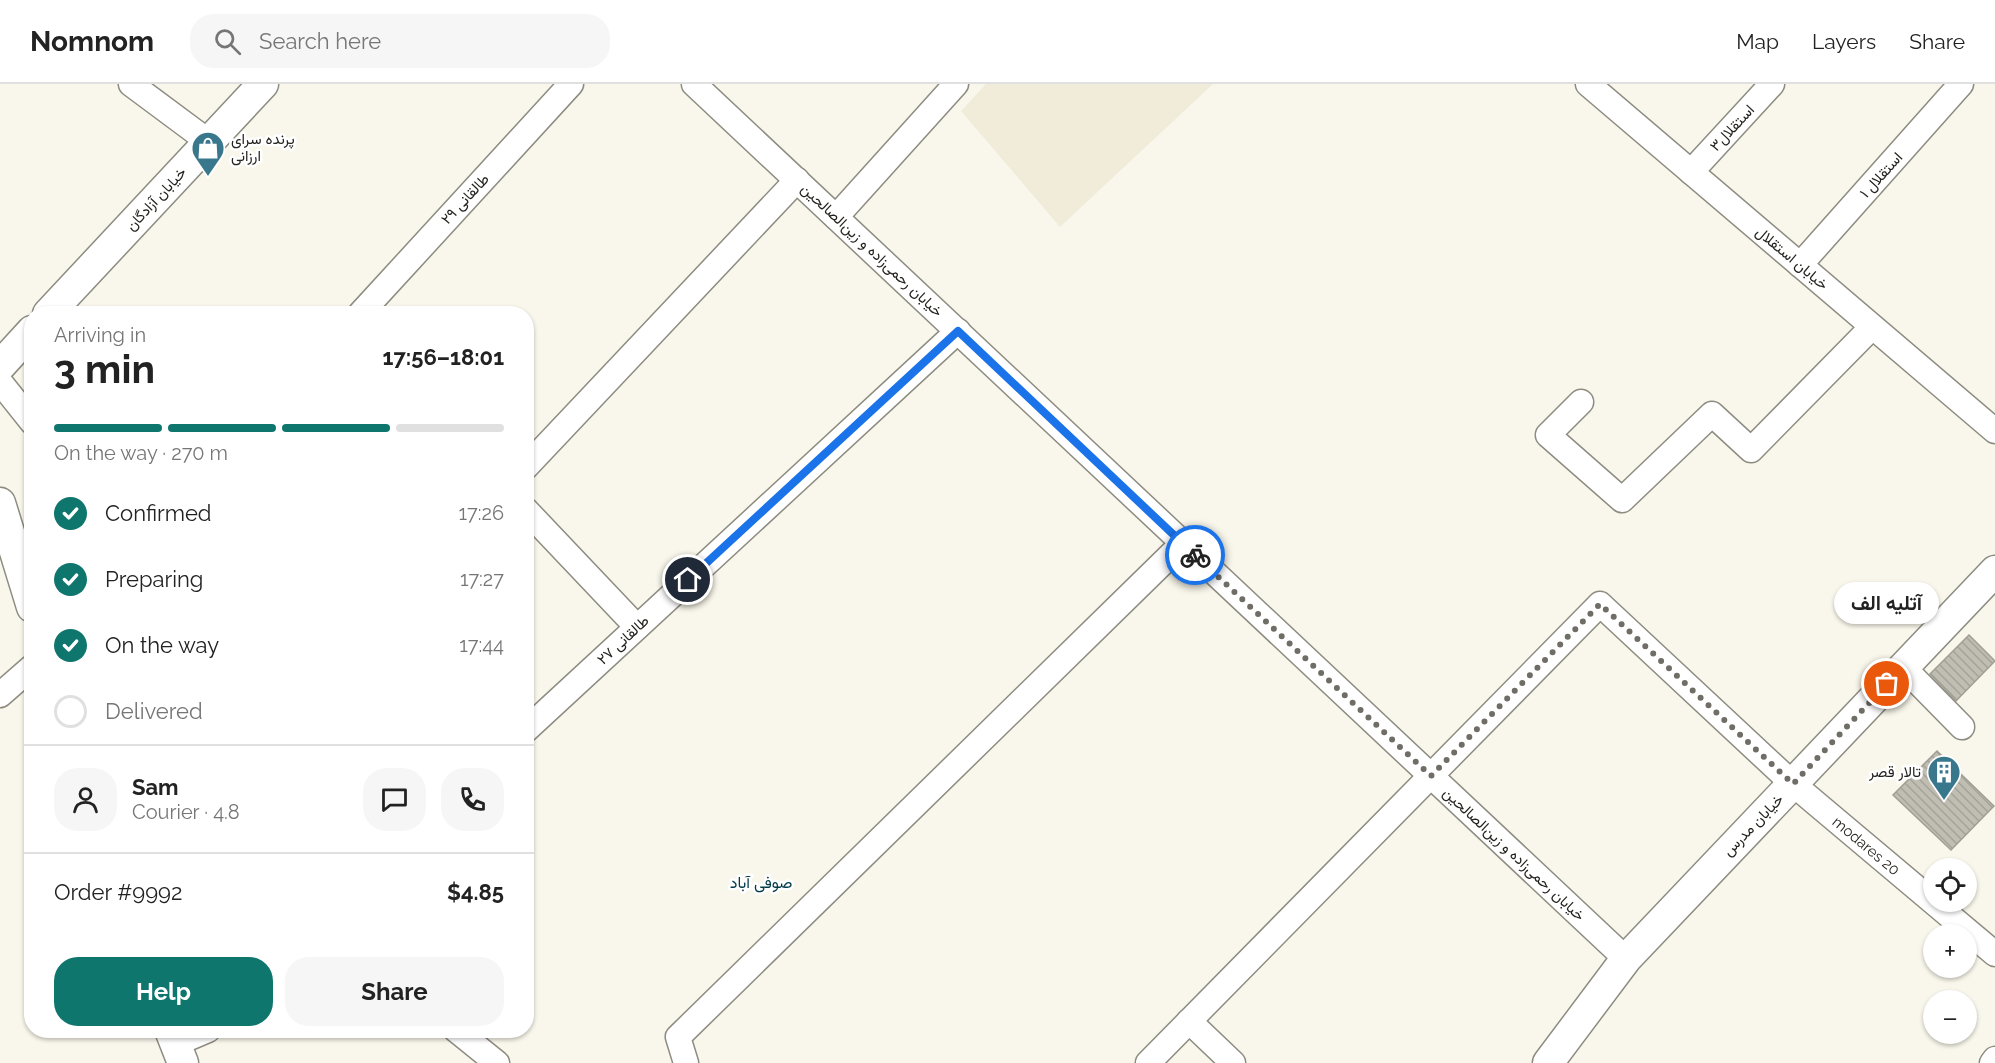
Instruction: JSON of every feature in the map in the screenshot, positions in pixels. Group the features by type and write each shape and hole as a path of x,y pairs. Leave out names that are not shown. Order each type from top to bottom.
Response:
{"main road":[{"name":"خیابان آزادگان","path":"55,306 263,84"},
{"path":"0,503 24,581"},
{"name":"خیابان مدرس","path":"1548,1063 1626,959 1995,571"}],"street":[{"path":"131,84 209,141"},
{"name":"طالقانی ۲۹","path":"367,306 571,84"},
{"name":"خیابان رحمی‌زاده و زین‌الصالحین","path":"694,84 1626,959"},
{"path":"836,217 956,84"},
{"name":"خیابان استقلال","path":"1588,84 1995,431"},
{"name":"استقلال۳","path":"1691,172 1772,84"},
{"name":"استقلال ۱","path":"1800,265 1961,84"},
{"path":"534,459 797,180"},
{"path":"1581,402 1548,435 1622,500 1712,414 1751,450 1872,327"},
{"name":"طالقانی ۲۷","path":"534,723 958,331"},
{"path":"0,382 24,412"},
{"path":"534,518 637,627"},
{"path":"686,1063 678,1037 1183,543"},
{"name":"modares 20","path":"1431,776 1600,604 1793,784 1995,954"},
{"path":"1903,667 1962,727"},
{"path":"0,695 24,674"},
{"path":"1148,1063 1431,776"},
{"path":"1190,1021 1233,1063"},
{"path":"176,1046 192,1038"},
{"path":"466,1038 496,1063"},
{"path":"1992,1063 1995,1059"}],"shaded area":[{"path":"986,84 1213,84 1060,227 961,111"}],"building":[{"path":"1969,635 1995,661 1956,701 1930,674"},
{"name":"تالار قصر","path":"1937,751 1994,806 1951,850 1893,795"}],"way so far":[{"path":"1195,555 1431,776 1600,604 1793,784 1887,684"}],"place":[{"name":"پرنده سرای ارزانی","path":"208,177"},
{"name":"آتلیه الف","path":"1887,684"},
{"name":"تالار قصر","path":"1944,801"}],"district":[{"name":"صوفی آباد","path":"761,882"}],"route":[{"path":"688,580 958,331 1195,555"}]}
